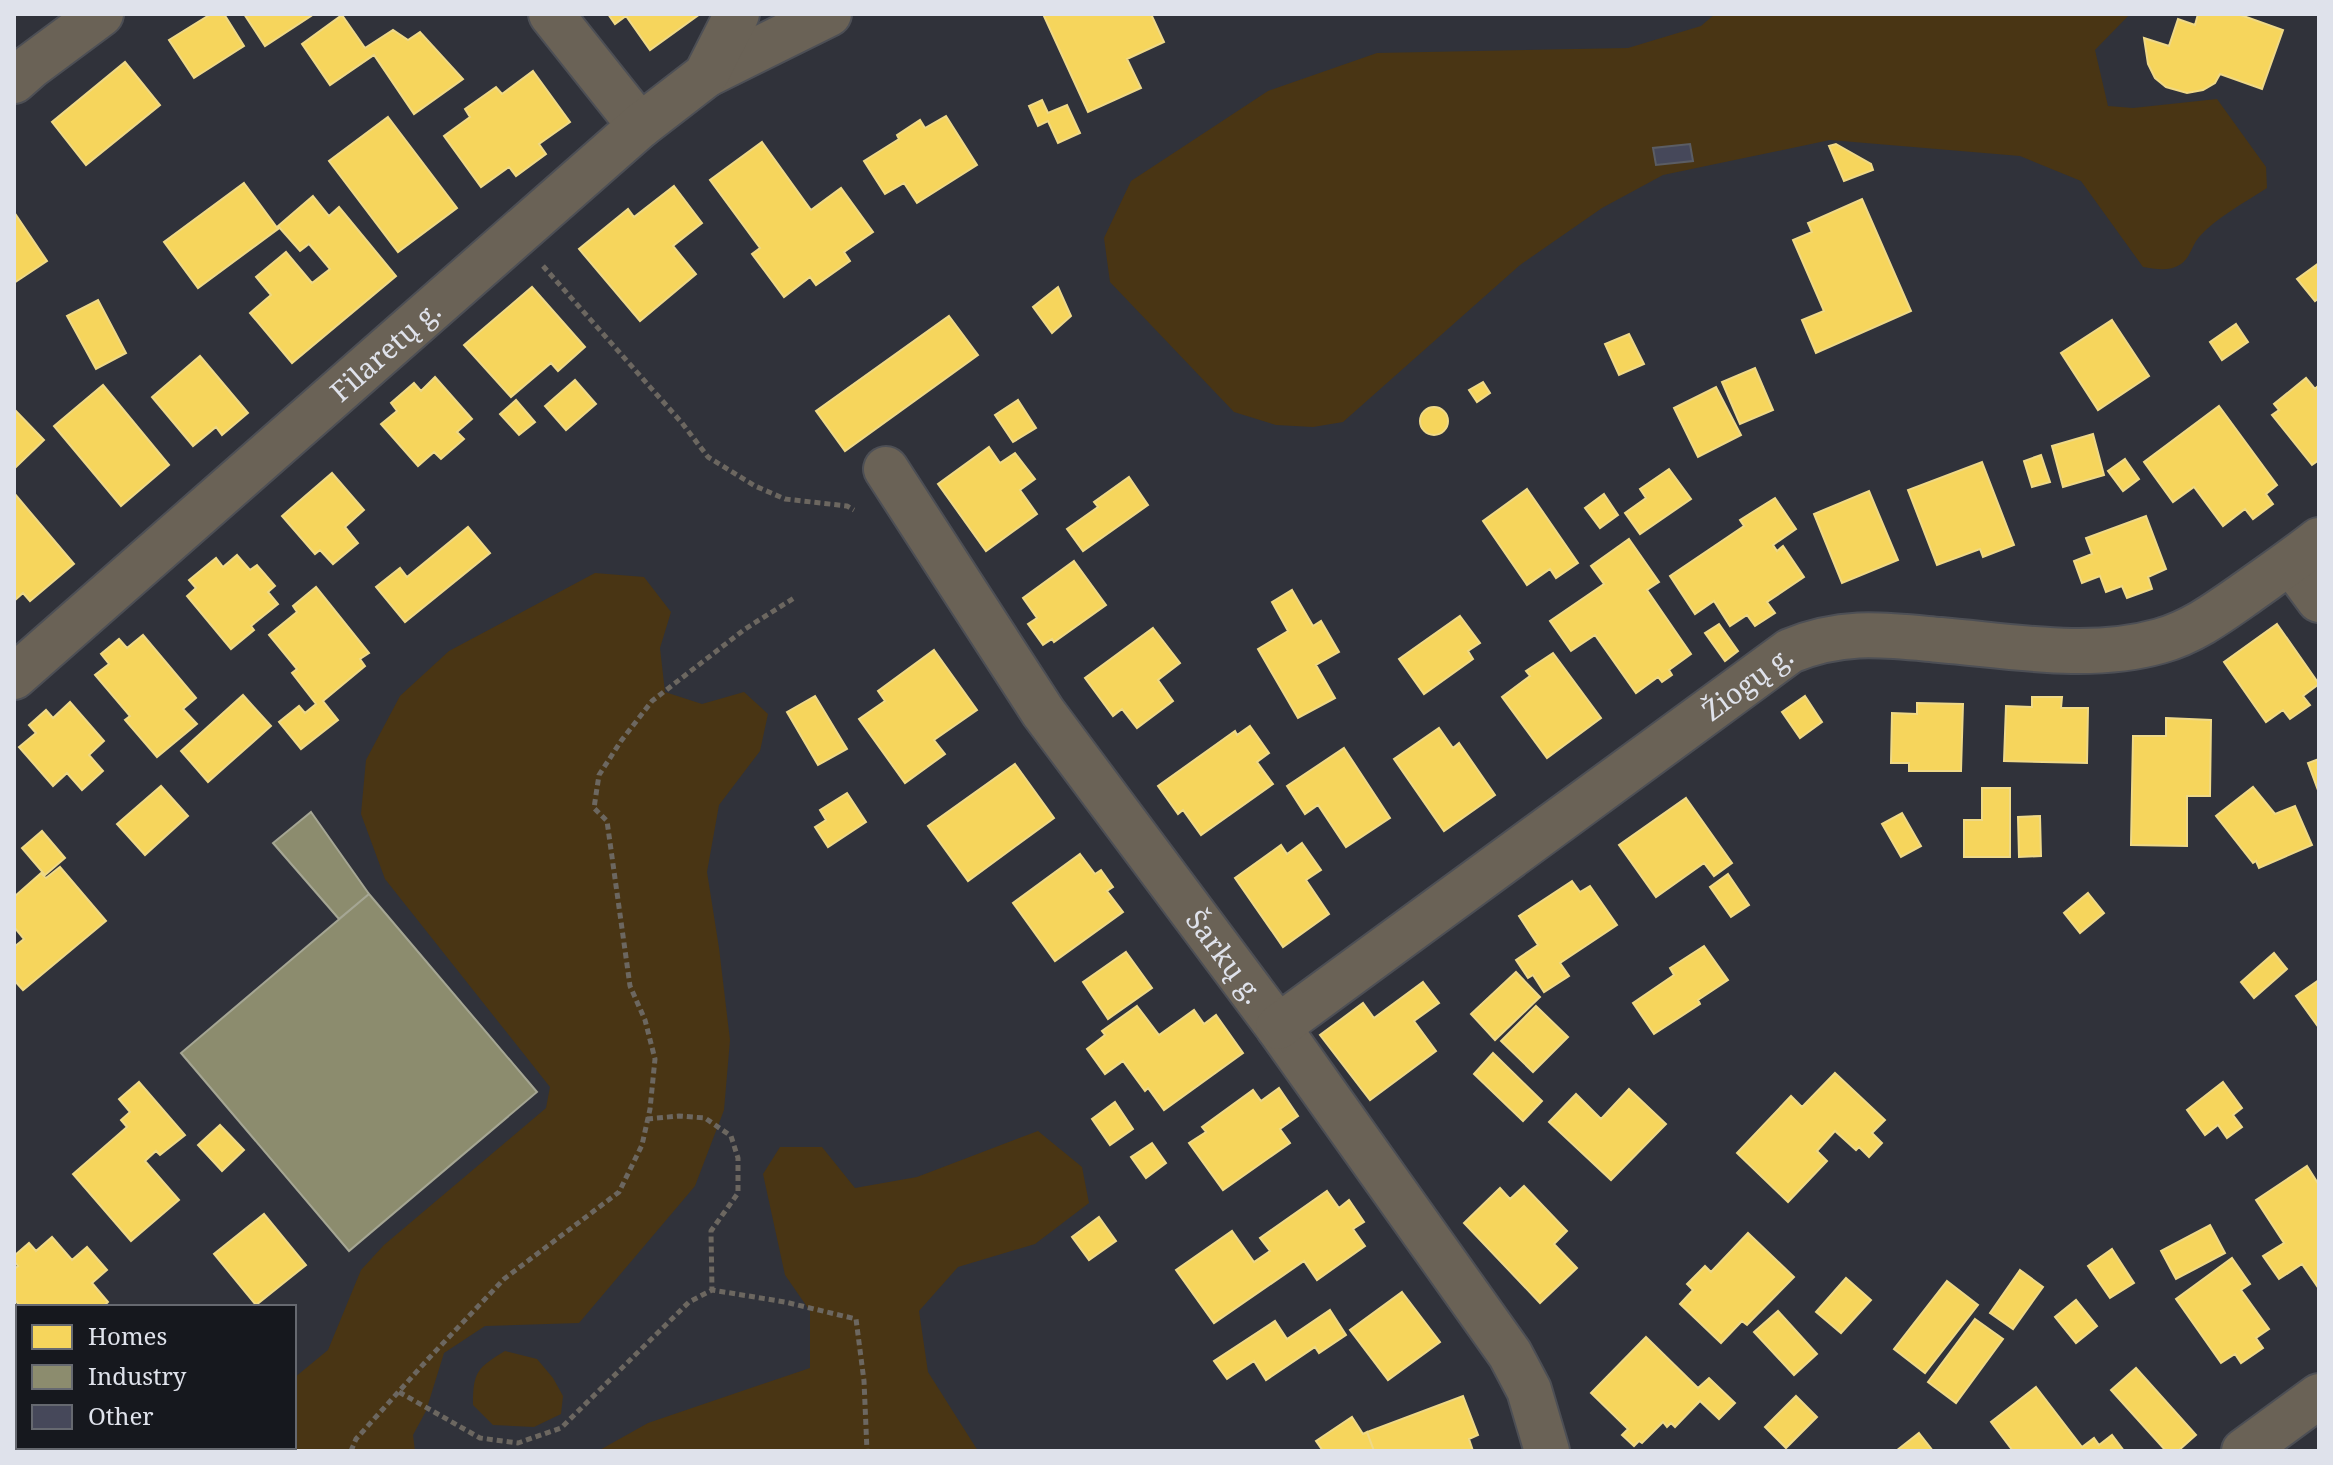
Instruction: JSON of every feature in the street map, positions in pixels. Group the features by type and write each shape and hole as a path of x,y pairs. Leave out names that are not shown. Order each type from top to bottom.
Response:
{"street":[{"path":"14,81 101,14"},
{"path":"551,14 640,126"},
{"name":"Filaretų g.","path":"14,677 640,126 706,75 737,14"},
{"path":"706,75 829,14"},
{"name":"Šarkų g.","path":"886,469 1043,712 1278,1027 1510,1354 1529,1390 1547,1451"},
{"name":"Žiogų g.","path":"1278,1027 1790,651 1816,641 1853,635 2065,650 2117,650 2160,641 2198,626 2305,551 2319,600"},
{"path":"2244,1451 2319,1396"}],"path":[{"path":"515,235 682,423 708,457 755,486 785,499 847,506 854,510"},
{"path":"351,1451 356,1439 504,1279 619,1192 642,1145 655,1059 645,1020 630,986 607,821 594,808 599,775 652,701 745,629 794,598"},
{"path":"647,1119 679,1116 705,1118 731,1136 738,1158 738,1193 711,1231 712,1290"},
{"path":"399,1392 480,1438 518,1443 561,1428 689,1302 712,1290 785,1302 856,1319 864,1381 867,1451"}],"shaded area":[{"path":"1715,14 2130,14 2095,50 2108,106 2133,108 2217,99 2266,167 2267,188 2206,230 2181,264 2162,269 2143,267 2081,181 2020,156 1830,140 1663,175 1602,208 1520,265 1343,422 1313,427 1276,425 1234,412 1110,282 1104,238 1131,181 1268,91 1377,53 1628,48 1701,26"},
{"path":"595,573 644,577 671,612 660,648 665,692 702,704 744,692 768,714 760,751 719,805 707,872 730,1040 724,1110 695,1186 579,1323 485,1326 444,1353 426,1411 413,1435 415,1451 80,1451 296,1449 296,1376 328,1350 361,1270 384,1245 546,1108 550,1087 385,879 361,814 366,760 400,696 449,651"},
{"path":"1038,1131 1082,1167 1089,1203 1035,1244 958,1267 919,1311 928,1372 978,1451 598,1451 648,1423 810,1368 810,1311 785,1275 763,1174 780,1147 822,1147 855,1188 917,1177"},
{"path":"505,1351 537,1359 563,1396 561,1414 534,1427 493,1425 473,1405 478,1372"}],"building: Homes":[{"path":"211,14 224,14 244,46 194,78 169,40"},
{"path":"244,14 314,14 265,46"},
{"path":"608,14 700,14 650,50 626,16 615,24"},
{"path":"1043,14 1151,14 1164,42 1127,59 1141,88 1088,112"},
{"path":"2198,14 2238,14 2283,30 2262,89 2220,74 2215,83 2203,90 2187,93 2166,87 2155,78 2148,64 2144,38 2169,46 2178,19 2195,25"},
{"path":"342,15 365,48 393,30 408,40 420,32 463,79 414,114 374,55 330,85 302,44"},
{"path":"125,62 160,105 86,165 52,122"},
{"path":"533,71 570,122 539,144 546,154 516,176 509,167 481,187 444,136 470,117 465,109 496,87 502,94"},
{"path":"1042,100 1048,113 1067,105 1080,133 1058,143 1048,121 1038,126 1029,106"},
{"path":"946,116 977,165 917,203 904,183 885,194 864,161 899,139 897,135 920,120 925,128"},
{"path":"388,117 457,208 398,252 329,161"},
{"path":"762,142 811,210 841,188 873,232 844,252 850,261 816,285 810,277 784,297 752,254 760,248 710,180"},
{"path":"1836,144 1871,164 1873,170 1844,181 1829,146"},
{"path":"244,183 278,229 198,288 164,242"},
{"path":"674,186 702,223 673,246 696,274 640,321 579,249 628,209 634,217"},
{"path":"313,196 329,216 339,207 396,276 292,363 250,313 271,295 256,277 286,252 312,283 330,269 309,244 300,251 278,226"},
{"path":"1862,199 1911,311 1816,353 1802,320 1824,311 1793,240 1812,232 1808,223"},
{"path":"14,212 47,261 14,283"},
{"path":"2319,263 2319,298 2315,301 2297,279"},
{"path":"532,287 585,347 558,371 551,363 511,397 464,345"},
{"path":"1058,287 1071,316 1052,333 1033,307"},
{"path":"98,300 126,353 96,369 67,316"},
{"path":"949,316 978,355 845,451 816,411"},
{"path":"2112,320 2149,376 2098,410 2061,353"},
{"path":"2236,324 2248,342 2222,360 2210,342"},
{"path":"1629,334 1644,364 1619,375 1605,344"},
{"path":"200,356 248,413 222,435 216,427 193,446 152,397"},
{"path":"1755,368 1773,410 1740,424 1722,382"},
{"path":"435,377 472,419 457,432 464,439 441,459 434,452 418,466 381,424 397,411 391,403 414,383 421,391"},
{"path":"2306,378 2315,389 2319,385 2319,460 2312,465 2272,415 2279,410 2274,404"},
{"path":"575,380 596,404 566,430 545,406"},
{"path":"1483,382 1490,393 1477,402 1469,390"},
{"path":"103,385 169,465 121,506 54,426"},
{"path":"1716,387 1741,435 1698,457 1674,408"},
{"path":"516,400 535,422 519,435 500,414"},
{"path":"1018,400 1036,428 1013,442 995,415"},
{"path":"2219,406 2277,485 2266,494 2273,504 2253,519 2245,509 2223,526 2194,487 2173,502 2144,462"},
{"path":"1434,407 1444,411 1448,421 1444,431 1434,435 1424,431 1420,421 1424,411"},
{"path":"14,409 44,440 14,469"},
{"path":"2093,434 2104,475 2063,487 2052,446"},
{"path":"989,447 1000,463 1015,453 1035,479 1020,490 1037,514 986,551 938,484"},
{"path":"2041,455 2050,482 2032,487 2024,461"},
{"path":"2125,459 2139,479 2123,491 2108,471"},
{"path":"1982,462 2014,545 1983,557 1980,549 1937,565 1908,490"},
{"path":"1669,469 1691,499 1640,534 1625,513 1646,498 1640,489"},
{"path":"332,473 364,510 345,527 358,543 333,564 320,550 315,554 282,516"},
{"path":"1129,477 1148,505 1083,551 1067,529 1098,507 1094,502"},
{"path":"1527,489 1578,563 1556,578 1550,569 1527,585 1483,521"},
{"path":"1869,491 1898,560 1842,583 1814,514"},
{"path":"14,493 74,564 30,601 23,593 14,601"},
{"path":"1604,494 1618,515 1600,528 1585,508"},
{"path":"1775,498 1796,529 1773,545 1777,551 1783,546 1804,577 1767,602 1775,613 1755,626 1747,615 1730,626 1714,601 1695,614 1670,576 1744,526 1740,520"},
{"path":"2146,516 2166,569 2148,577 2152,589 2127,598 2122,586 2106,592 2100,576 2082,583 2074,561 2092,554 2086,538"},
{"path":"468,527 490,553 405,622 376,587 400,568 407,577"},
{"path":"1629,539 1659,582 1647,590 1691,654 1669,670 1672,675 1662,682 1658,677 1636,693 1595,635 1571,651 1550,621 1604,584 1591,566"},
{"path":"237,555 250,570 257,565 275,586 268,592 278,604 251,626 254,630 231,649 187,596 196,588 189,580 216,558 223,567"},
{"path":"1074,561 1106,605 1054,642 1052,639 1043,645 1028,624 1037,618 1023,598"},
{"path":"316,587 369,653 360,659 365,666 323,701 338,720 301,749 279,722 299,706 305,713 316,704 292,673 297,669 269,635 297,612 293,606"},
{"path":"1292,590 1313,626 1321,621 1339,652 1316,665 1335,698 1298,718 1258,649 1288,631 1272,602"},
{"path":"1460,616 1480,643 1468,651 1473,659 1424,694 1399,659"},
{"path":"1719,624 1738,651 1725,661 1705,633"},
{"path":"2277,624 2319,684 2303,696 2310,705 2290,719 2283,710 2266,722 2224,662"},
{"path":"1153,628 1180,663 1158,680 1173,701 1137,728 1122,709 1113,716 1085,678"},
{"path":"143,635 196,698 183,709 197,724 157,757 125,720 130,716 95,675 109,664 101,654 119,639 127,648"},
{"path":"934,650 977,710 934,740 945,754 905,783 859,719 885,701 878,691"},
{"path":"1553,653 1601,718 1547,758 1502,697 1530,676 1526,671"},
{"path":"243,695 271,726 208,782 181,751"},
{"path":"815,696 847,749 818,765 787,712"},
{"path":"1805,696 1822,722 1800,738 1782,712"},
{"path":"2032,697 2062,697 2061,708 2088,708 2087,763 2004,761 2006,706 2032,707"},
{"path":"70,702 104,741 89,755 103,771 82,790 67,773 53,786 19,747 36,733 29,725 46,710 53,718"},
{"path":"1917,703 1963,704 1961,771 1909,771 1909,763 1891,763 1892,713 1917,714"},
{"path":"2166,718 2211,720 2210,796 2187,796 2187,846 2131,845 2133,736 2166,736"},
{"path":"1250,726 1269,753 1257,762 1273,784 1201,835 1183,810 1178,814 1158,786 1235,731 1237,735"},
{"path":"1439,728 1453,748 1459,743 1495,795 1444,831 1394,759"},
{"path":"1344,748 1390,818 1346,847 1318,805 1305,814 1287,786"},
{"path":"2319,759 2319,793 2308,763"},
{"path":"1015,764 1054,818 968,881 928,826"},
{"path":"161,786 188,816 145,855 117,824"},
{"path":"2253,787 2275,814 2295,806 2312,845 2259,868 2256,861 2253,863 2216,816"},
{"path":"1982,788 2010,788 2010,857 1964,857 1964,820 1982,820"},
{"path":"847,793 866,822 828,847 815,827 826,820 820,810"},
{"path":"1686,798 1732,863 1714,876 1704,863 1656,897 1619,845"},
{"path":"1902,813 1921,846 1901,857 1882,824"},
{"path":"2040,816 2041,856 2019,857 2018,817"},
{"path":"42,831 65,858 45,875 22,848"},
{"path":"1302,843 1321,870 1306,880 1329,914 1283,947 1235,878 1281,845 1287,854"},
{"path":"1080,854 1095,874 1101,870 1113,887 1107,891 1123,912 1055,961 1013,903"},
{"path":"60,867 106,921 23,990 14,980 14,947 24,939 14,927 14,897 41,873 46,878"},
{"path":"1728,874 1749,905 1731,917 1710,887"},
{"path":"1572,881 1580,892 1590,886 1617,925 1560,963 1569,976 1544,992 1533,975 1528,978 1516,960 1538,945 1519,916"},
{"path":"2088,893 2104,913 2080,933 2064,913"},
{"path":"1704,946 1728,980 1698,1000 1700,1004 1654,1034 1633,1003 1674,975 1670,968"},
{"path":"1126,952 1152,988 1108,1019 1083,982"},
{"path":"2274,953 2287,969 2254,998 2241,982"},
{"path":"1516,972 1540,997 1495,1040 1471,1014"},
{"path":"2319,980 2319,1028 2296,996"},
{"path":"1423,982 1439,1003 1414,1021 1436,1051 1370,1100 1320,1035 1363,1003 1374,1018"},
{"path":"1137,1006 1159,1035 1194,1010 1204,1024 1216,1015 1243,1053 1164,1110 1123,1061 1105,1074 1087,1049 1105,1035 1102,1031"},
{"path":"1536,1006 1568,1037 1533,1072 1501,1041"},
{"path":"1493,1053 1542,1101 1523,1121 1474,1074"},
{"path":"1835,1073 1885,1120 1872,1133 1882,1143 1869,1157 1835,1131 1817,1151 1827,1161 1788,1202 1737,1153 1791,1096 1802,1107"},
{"path":"139,1082 185,1135 160,1155 156,1151 145,1161 179,1200 131,1241 73,1174 127,1127 121,1120 130,1112 119,1099"},
{"path":"2223,1082 2242,1108 2233,1115 2242,1127 2227,1138 2218,1125 2205,1135 2187,1110"},
{"path":"1279,1088 1298,1116 1280,1129 1290,1143 1223,1190 1189,1143 1206,1132 1202,1127 1253,1090 1261,1101"},
{"path":"1629,1089 1666,1124 1611,1180 1549,1122 1576,1094 1601,1119"},
{"path":"1115,1102 1133,1129 1110,1145 1092,1119"},
{"path":"220,1125 244,1150 222,1171 198,1145"},
{"path":"1152,1143 1166,1163 1146,1178 1131,1157"},
{"path":"2307,1166 2319,1185 2319,1289 2302,1264 2279,1279 2263,1256 2284,1243 2256,1200"},
{"path":"1524,1186 1567,1231 1554,1244 1577,1268 1540,1303 1464,1223 1500,1188 1510,1199"},
{"path":"1327,1191 1339,1208 1349,1200 1364,1222 1353,1229 1365,1246 1317,1280 1304,1261 1214,1323 1176,1270 1232,1231 1254,1262 1270,1251 1260,1238"},
{"path":"264,1214 306,1265 256,1305 214,1254"},
{"path":"1099,1217 1116,1241 1089,1260 1072,1237"},
{"path":"2210,1225 2225,1253 2176,1279 2161,1251"},
{"path":"1748,1233 1794,1277 1747,1325 1742,1321 1721,1343 1680,1304 1693,1290 1687,1284 1705,1266 1711,1272"},
{"path":"52,1237 72,1260 87,1247 107,1270 92,1283 108,1302 105,1305 19,1305 14,1299 14,1269 18,1266 14,1256 29,1243 36,1251"},
{"path":"2112,1249 2134,1283 2110,1298 2088,1266"},
{"path":"2232,1258 2250,1284 2241,1290 2269,1329 2256,1338 2263,1348 2241,1363 2235,1354 2221,1363 2176,1299"},
{"path":"2020,1270 2043,1287 2013,1329 1990,1313"},
{"path":"1846,1278 1871,1300 1841,1333 1816,1312"},
{"path":"1947,1281 1978,1305 1925,1373 1894,1349"},
{"path":"1402,1292 1440,1342 1388,1380 1350,1330"},
{"path":"2076,1300 2097,1326 2076,1343 2055,1317"},
{"path":"1330,1310 1346,1335 1319,1353 1315,1347 1266,1380 1254,1361 1227,1379 1214,1361 1275,1321 1287,1339"},
{"path":"1778,1311 1817,1354 1794,1375 1754,1332"},
{"path":"1975,1319 2003,1339 1956,1403 1928,1382"},
{"path":"1646,1337 1698,1388 1709,1378 1735,1403 1719,1419 1700,1401 1675,1427 1671,1423 1667,1427 1663,1422 1642,1443 1639,1441 1634,1446 1622,1435 1628,1429 1591,1393"},
{"path":"2136,1368 2196,1435 2178,1451 2166,1451 2111,1390"},
{"path":"2036,1387 2082,1447 2094,1438 2099,1445 2112,1435 2124,1451 2013,1451 1991,1422"},
{"path":"1463,1396 1478,1435 1469,1439 1473,1451 1374,1451 1367,1432"},
{"path":"1796,1396 1817,1417 1786,1448 1765,1427"},
{"path":"1352,1417 1363,1434 1367,1432 1374,1451 1323,1451 1316,1441"},
{"path":"1919,1433 1933,1451 1896,1451"}],"building: Industry":[{"path":"311,812 369,894 339,919 273,843"},
{"path":"369,894 537,1092 349,1251 181,1053"}],"building: Other":[{"path":"1690,144 1693,161 1656,165 1653,148"}]}
